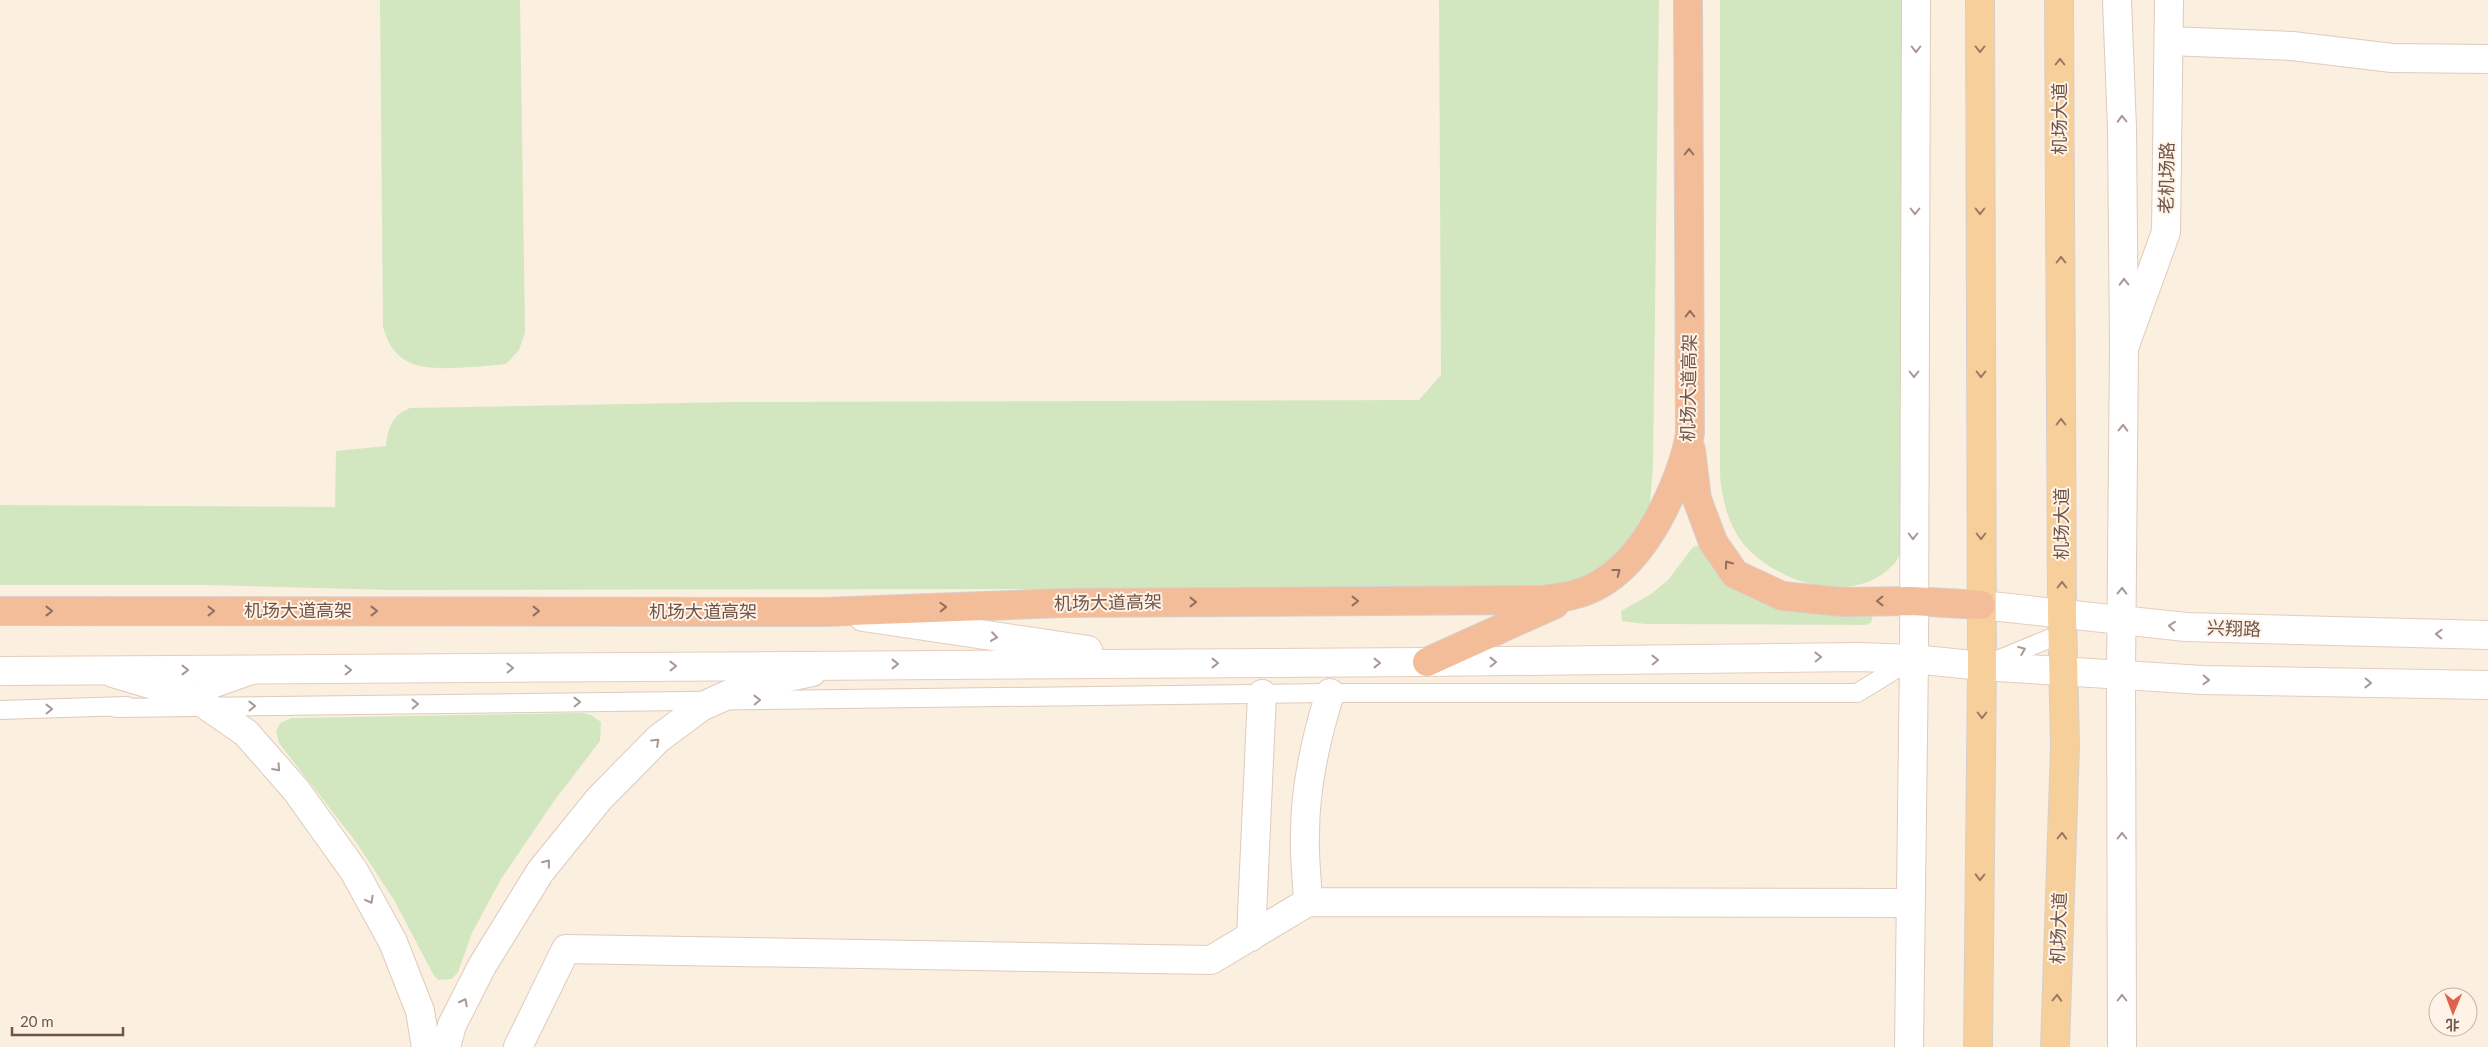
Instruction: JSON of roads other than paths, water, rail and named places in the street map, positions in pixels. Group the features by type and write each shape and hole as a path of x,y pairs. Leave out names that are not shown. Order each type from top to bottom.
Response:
{"highway":[{"name":"机场大道高架","path":"0,611 824,612 1062,603 1543,600 1574,595 1599,584 1619,571 1635,555 1651,532 1667,502 1687,454 1690,433 1688,0"},
{"path":"1690,433 1697,499 1713,542 1735,574 1782,596 1843,602 1912,601 1981,605"},
{"path":"1427,662 1574,595"}],"main road":[{"path":"1978,1047 1982,666 1980,0"},
{"name":"机场大道","path":"2055,1047 2065,746 2062,624 2059,0"}],"street":[{"path":"1909,1047 1914,658 1912,601 1916,0"},
{"path":"2117,0 2122,128 2124,348 2121,621 2122,1047"},
{"name":"老机场路","path":"2124,348 2166,232 2169,0"},
{"path":"2169,40 2292,46 2392,58 2488,59"},
{"name":"兴翔路","path":"1981,605 2062,624 2121,621 2186,627 2488,636"},
{"path":"824,612 1178,664"},
{"path":"0,671 1178,664 1850,657 1914,658 1982,666 2202,680 2488,685"},
{"path":"446,1047 452,1025 482,966 540,872 599,799 658,739 701,707 747,686 846,665"},
{"path":"102,670 201,702 246,733 296,790 354,871 393,942 420,1011 426,1047"},
{"path":"1308,902 1305,833 1308,788 1318,730 1330,693"},
{"path":"1251,936 1262,694"},
{"path":"518,1047 566,949 1211,960 1308,902 1910,904"}],"lane":[{"path":"1982,666 2062,624"},
{"path":"0,710 116,708 201,702 716,700 1330,693 1856,693 1914,658"},
{"path":"201,702 264,670"}]}
